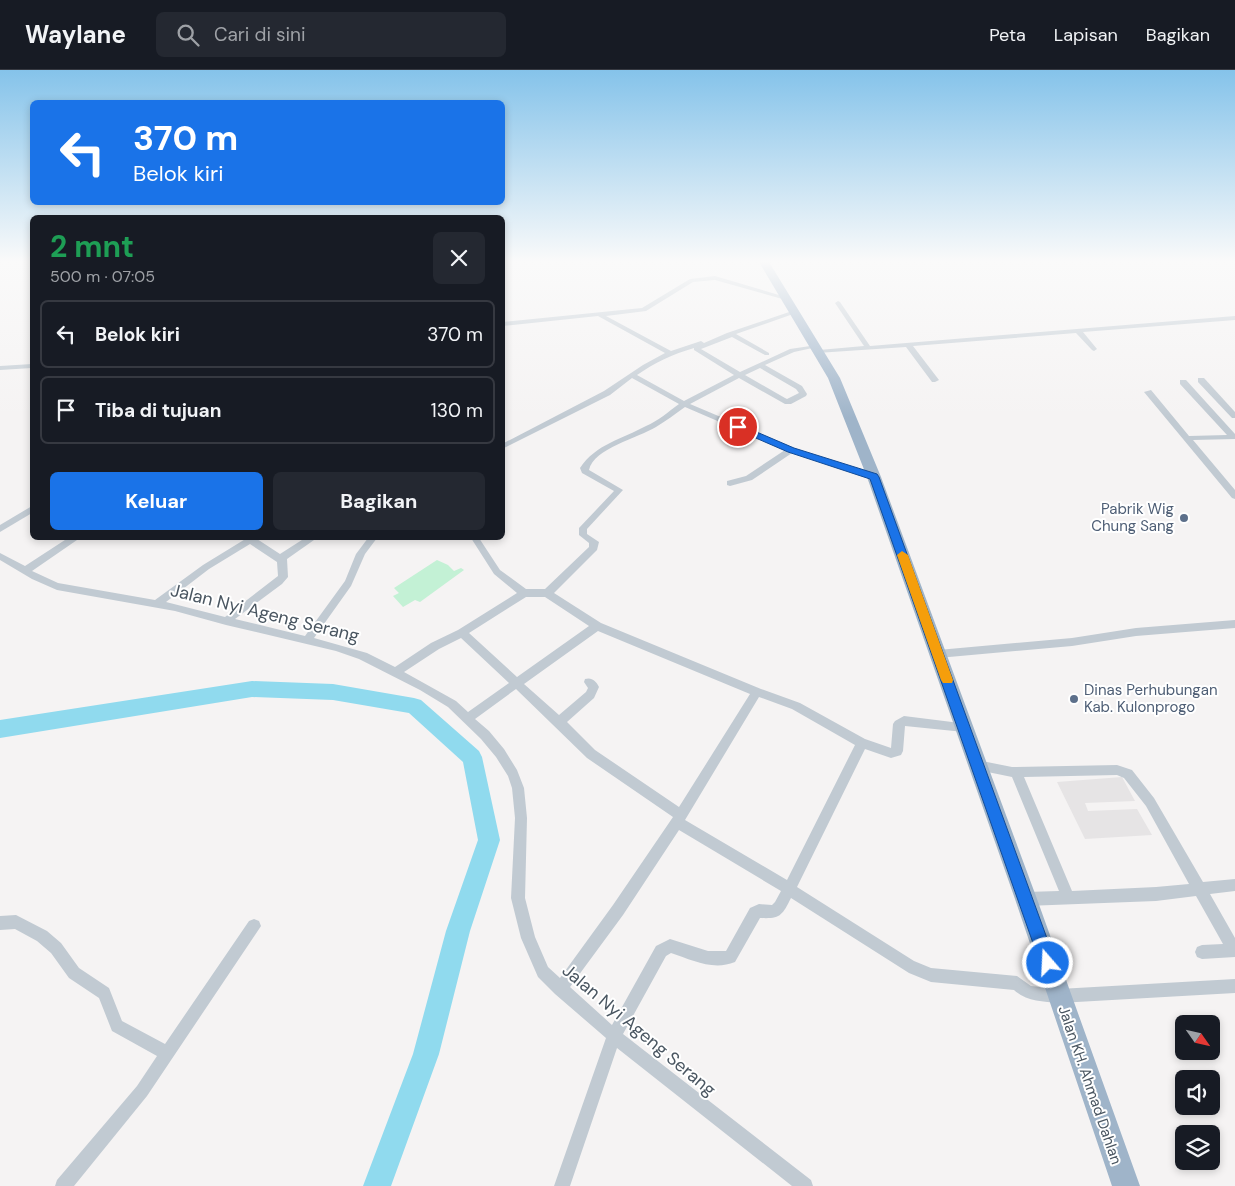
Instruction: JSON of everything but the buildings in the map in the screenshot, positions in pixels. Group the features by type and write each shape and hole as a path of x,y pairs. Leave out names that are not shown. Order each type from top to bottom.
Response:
{"highway":[{"name":"Jalan KH. Ahmad Dahlan","path":"796,314 834,378 874,477 1026,899 1126,1186"}],"street":[{"path":"505,324 608,314"},
{"path":"505,445 607,394 631,376 670,353 767,314"},
{"path":"845,314 868,348"},
{"path":"600,315 670,353"},
{"path":"547,592 594,548 594,542 583,535 583,528 619,490 585,471 586,464 604,449 650,428 684,404 792,350 868,348 1234,319"},
{"path":"1078,331 1094,349"},
{"path":"760,365 803,390 803,394 787,402 696,349 732,334 767,354"},
{"path":"908,345 935,380"},
{"path":"0,368 30,366"},
{"path":"631,376 684,404 791,450 874,477"},
{"path":"1201,380 1235,416"},
{"path":"1183,382 1234,437"},
{"path":"1148,392 1235,496"},
{"path":"1187,438 1234,437"},
{"path":"730,483 749,478 791,450"},
{"path":"0,529 30,510"},
{"path":"25,571 71,540"},
{"path":"157,603 206,567 250,540"},
{"path":"253,540 282,560"},
{"path":"226,621 283,577 282,560 288,552 308,540"},
{"path":"306,640 348,583 360,552 371,540"},
{"path":"476,540 497,572 524,593"},
{"name":"Jalan Nyi Ageng Serang","path":"0,556 25,571 57,586 157,603 336,647 363,656 439,695 468,718 500,753 513,774 518,788 521,818 518,898 528,938 543,972 614,1036 805,1186"},
{"path":"396,672 435,646 462,633 524,593 547,592 597,626 796,706 862,743 894,753 897,750 899,724 904,721 964,727"},
{"path":"938,654 1072,642 1136,632 1235,624"},
{"path":"468,718 597,626"},
{"path":"462,633 591,754 679,819 919,971 931,975 1018,983 1031,993 1059,996 1235,986"},
{"path":"559,722 590,695 594,687 589,682"},
{"path":"560,989 618,910 679,819 758,692"},
{"path":"562,1186 614,1036 661,950 670,946 712,959 722,960 730,957 755,913 760,911 774,912 777,910 790,890 862,743"},
{"path":"977,765 1016,772 1117,770 1128,774 1150,802 1234,950 1202,952"},
{"path":"1016,772 1068,897"},
{"path":"1026,899 1156,894 1235,885"},
{"path":"0,923 16,922 42,936 56,948 74,973 104,993 118,1026 167,1053"},
{"path":"63,1186 142,1091 254,926"}],"shaded area":[{"path":"1122,777 1135,801 1085,803 1088,811 1137,809 1152,835 1085,839 1057,782"}],"green space":[{"path":"437,560 448,565 454,571 461,568 464,570 420,602 415,600 403,607 393,596 399,593 394,588"}],"waterway":[{"path":"0,729 252,689 333,692 414,706 472,757 489,840 458,931 426,1054 377,1186"}],"slow traffic":[{"path":"902,555 947,680"}],"place":[{"name":"Pabrik Wig Chung Sang","path":"1184,518"},
{"name":"Dinas Perhubungan Kab. Kulonprogo","path":"1074,699"}],"route":[{"path":"738,427 791,450 874,477 1048,963"}]}
